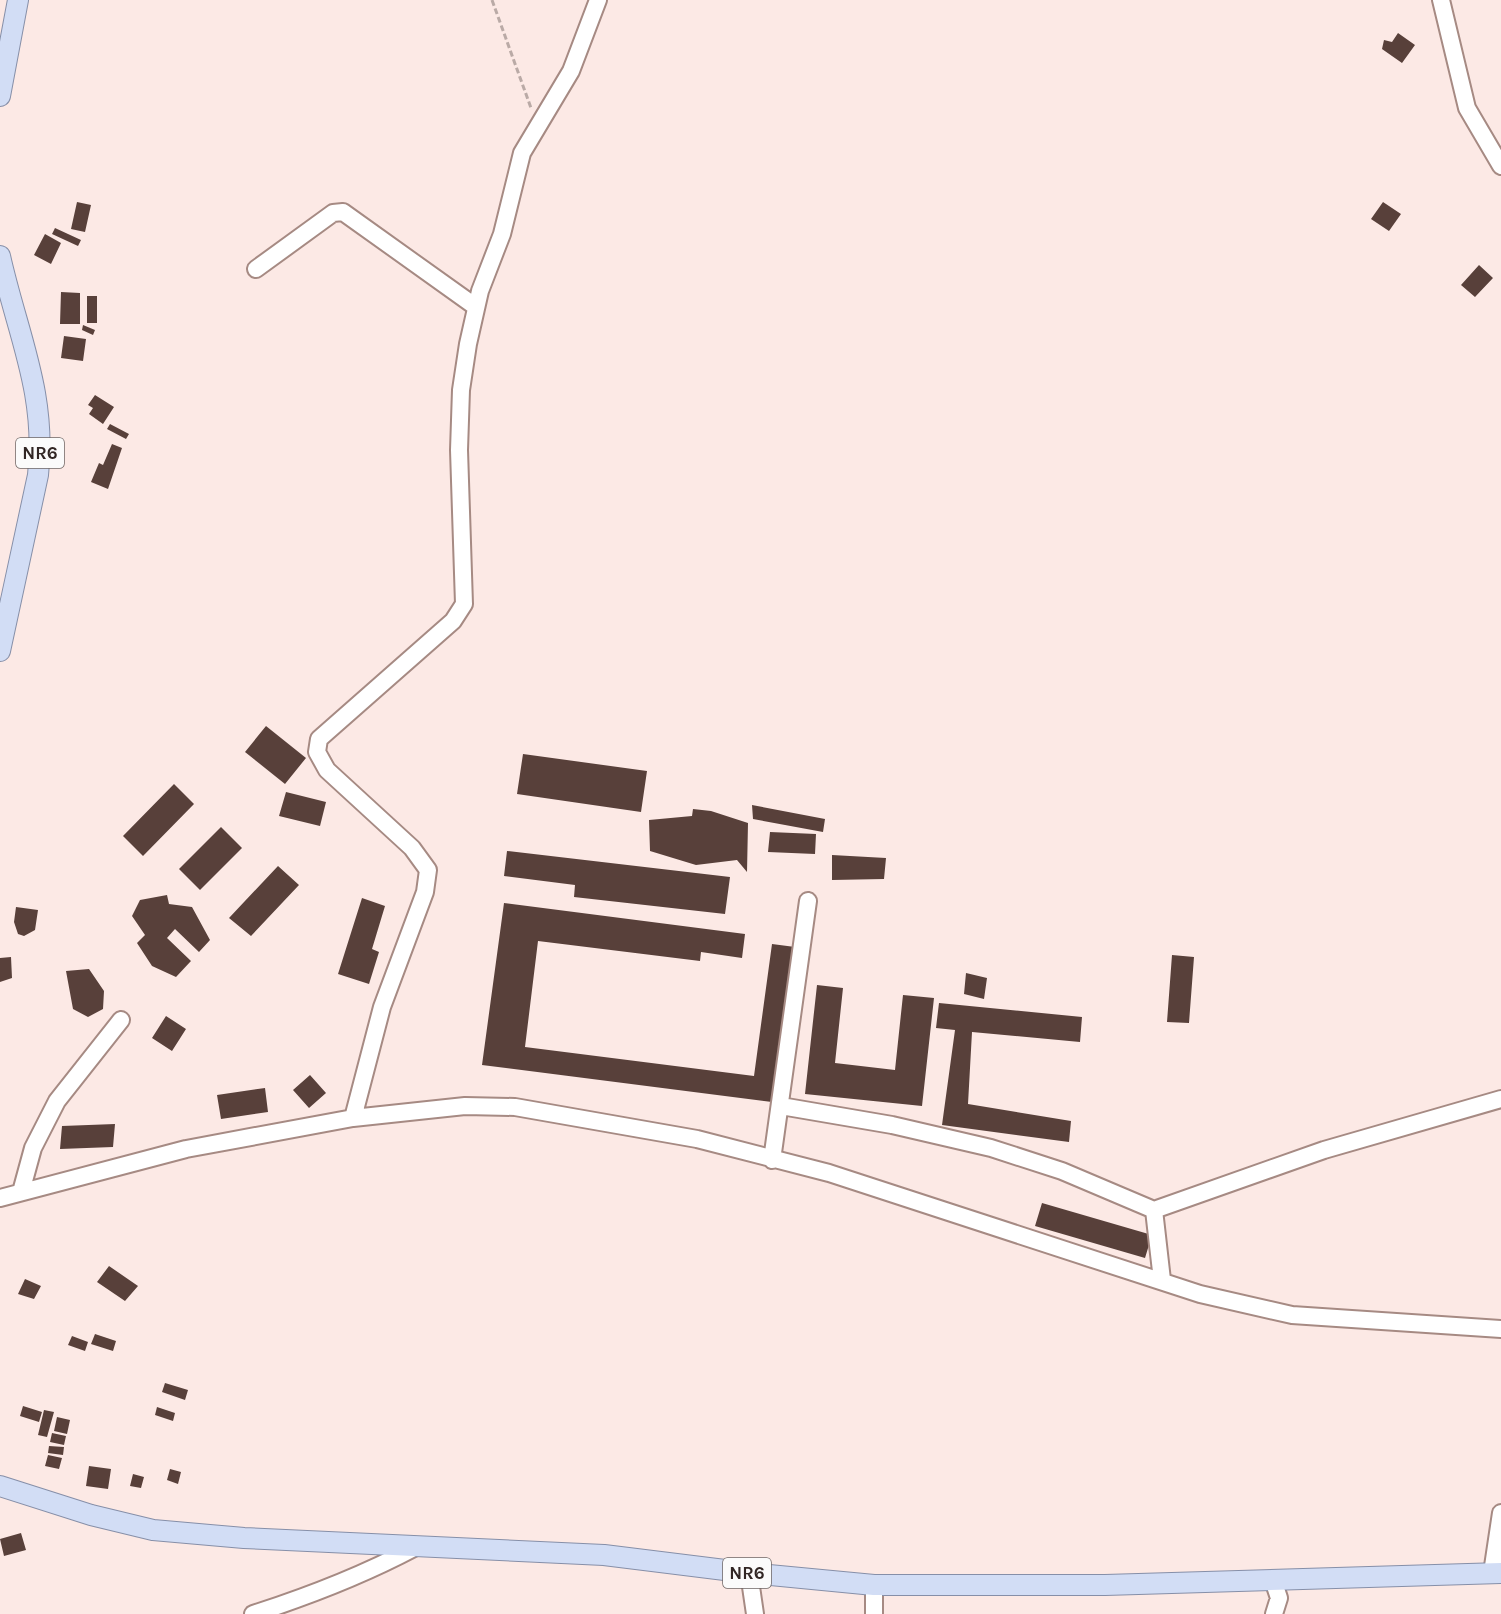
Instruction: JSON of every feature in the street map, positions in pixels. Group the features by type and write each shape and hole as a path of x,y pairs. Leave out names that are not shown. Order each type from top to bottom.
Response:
{"main road":[{"path":"0,96 18,0"},
{"name":"NR6","path":"0,256 37,396 40,452 38,475 0,651"},
{"name":"NR6","path":"0,1486 81,1512 153,1530 414,1548 604,1555 749,1573 874,1585 1105,1585 1497,1573"}],"street":[{"path":"353,1118 382,1007 426,891 428,870 412,848 327,770 320,760 316,746 319,739 345,713 453,621 464,604 459,450 461,390 476,308 502,234 522,153 571,71 598,0"},
{"path":"1441,0 1467,108 1501,166"},
{"path":"256,269 333,213 343,212 476,308"},
{"path":"772,1160 808,901"},
{"path":"21,1192 33,1148 52,1109 121,1020"},
{"path":"781,1106 892,1125 991,1148 1062,1171 1155,1210 1324,1150 1501,1099"},
{"path":"0,1198 186,1149 353,1118 465,1106 515,1107 697,1139 830,1173 1200,1294 1292,1315 1501,1329"},
{"path":"1155,1210 1162,1280"},
{"path":"1497,1573 1501,1513"},
{"path":"253,1614 304,1598 379,1566 414,1548"},
{"path":"749,1573 754,1614"},
{"path":"1273,1580 1279,1598 1274,1614"},
{"path":"874,1585 874,1614"}],"path":[{"path":"492,0 528,94 536,128"}],"building":[{"path":"1398,33 1415,45 1402,63 1382,49 1384,40 1392,42"},
{"path":"77,202 91,205 85,232 71,229"},
{"path":"1383,202 1401,214 1389,231 1371,219"},
{"path":"55,228 81,240 78,246 52,234"},
{"path":"45,234 61,243 51,264 34,255"},
{"path":"1479,265 1493,278 1475,297 1461,285"},
{"path":"61,292 80,293 80,324 60,324"},
{"path":"87,296 97,296 97,323 87,323"},
{"path":"83,325 95,330 93,335 82,330"},
{"path":"64,336 86,339 83,361 61,358"},
{"path":"95,395 114,407 103,424 89,414 93,408 88,405"},
{"path":"110,424 129,434 126,439 107,429"},
{"path":"112,444 122,448 108,489 91,482 99,463 103,465"},
{"path":"266,726 306,758 285,784 245,752"},
{"path":"523,754 647,771 641,812 517,794"},
{"path":"174,784 194,804 143,856 123,836"},
{"path":"286,792 326,802 320,826 279,816"},
{"path":"752,805 825,819 823,832 753,819"},
{"path":"693,809 711,811 748,823 747,872 737,860 696,865 650,851 649,820 692,816"},
{"path":"221,827 242,848 200,890 179,869"},
{"path":"770,832 816,834 815,854 768,852"},
{"path":"507,851 730,877 725,914 574,897 575,885 504,876"},
{"path":"832,855 886,858 884,879 832,880"},
{"path":"278,866 299,885 251,936 229,918"},
{"path":"167,895 169,904 192,907 210,940 199,952 175,929 167,938 191,961 176,977 152,966 137,943 145,935 132,916 140,900"},
{"path":"362,898 385,906 372,949 379,952 369,984 338,974"},
{"path":"504,903 745,934 742,958 701,952 700,961 538,941 525,1047 754,1076 772,944 795,947 772,1102 482,1065"},
{"path":"16,907 38,910 35,930 24,936 18,934 14,922"},
{"path":"1172,955 1194,957 1189,1023 1167,1022"},
{"path":"11,957 12,978 0,982 0,958"},
{"path":"89,969 104,991 103,1009 88,1017 73,1009 66,971"},
{"path":"966,973 987,978 984,999 964,994"},
{"path":"817,985 843,988 835,1063 895,1070 903,995 934,998 922,1106 805,1094"},
{"path":"939,1003 1082,1017 1080,1042 972,1032 968,1104 1071,1121 1069,1142 942,1125 955,1030 936,1028"},
{"path":"166,1016 186,1029 172,1051 152,1038"},
{"path":"310,1075 326,1093 309,1108 293,1090"},
{"path":"265,1088 268,1112 221,1119 217,1095"},
{"path":"115,1124 113,1147 60,1149 62,1126"},
{"path":"1042,1203 1152,1235 1145,1258 1035,1226"},
{"path":"109,1266 138,1286 125,1301 97,1282"},
{"path":"25,1279 41,1286 34,1299 18,1294"},
{"path":"95,1334 116,1341 113,1351 91,1344"},
{"path":"72,1336 88,1342 85,1351 68,1345"},
{"path":"165,1383 188,1390 185,1400 162,1392"},
{"path":"23,1406 42,1412 39,1422 20,1416"},
{"path":"157,1407 175,1413 173,1421 155,1415"},
{"path":"44,1410 54,1412 47,1437 38,1435"},
{"path":"57,1417 70,1420 67,1434 54,1431"},
{"path":"52,1433 66,1436 64,1445 50,1442"},
{"path":"49,1446 64,1447 63,1455 48,1453"},
{"path":"48,1455 62,1458 59,1469 45,1466"},
{"path":"89,1466 111,1469 108,1489 86,1486"},
{"path":"170,1469 181,1472 178,1484 167,1480"},
{"path":"133,1474 144,1477 141,1488 130,1486"},
{"path":"21,1533 26,1550 4,1556 0,1539"}]}
